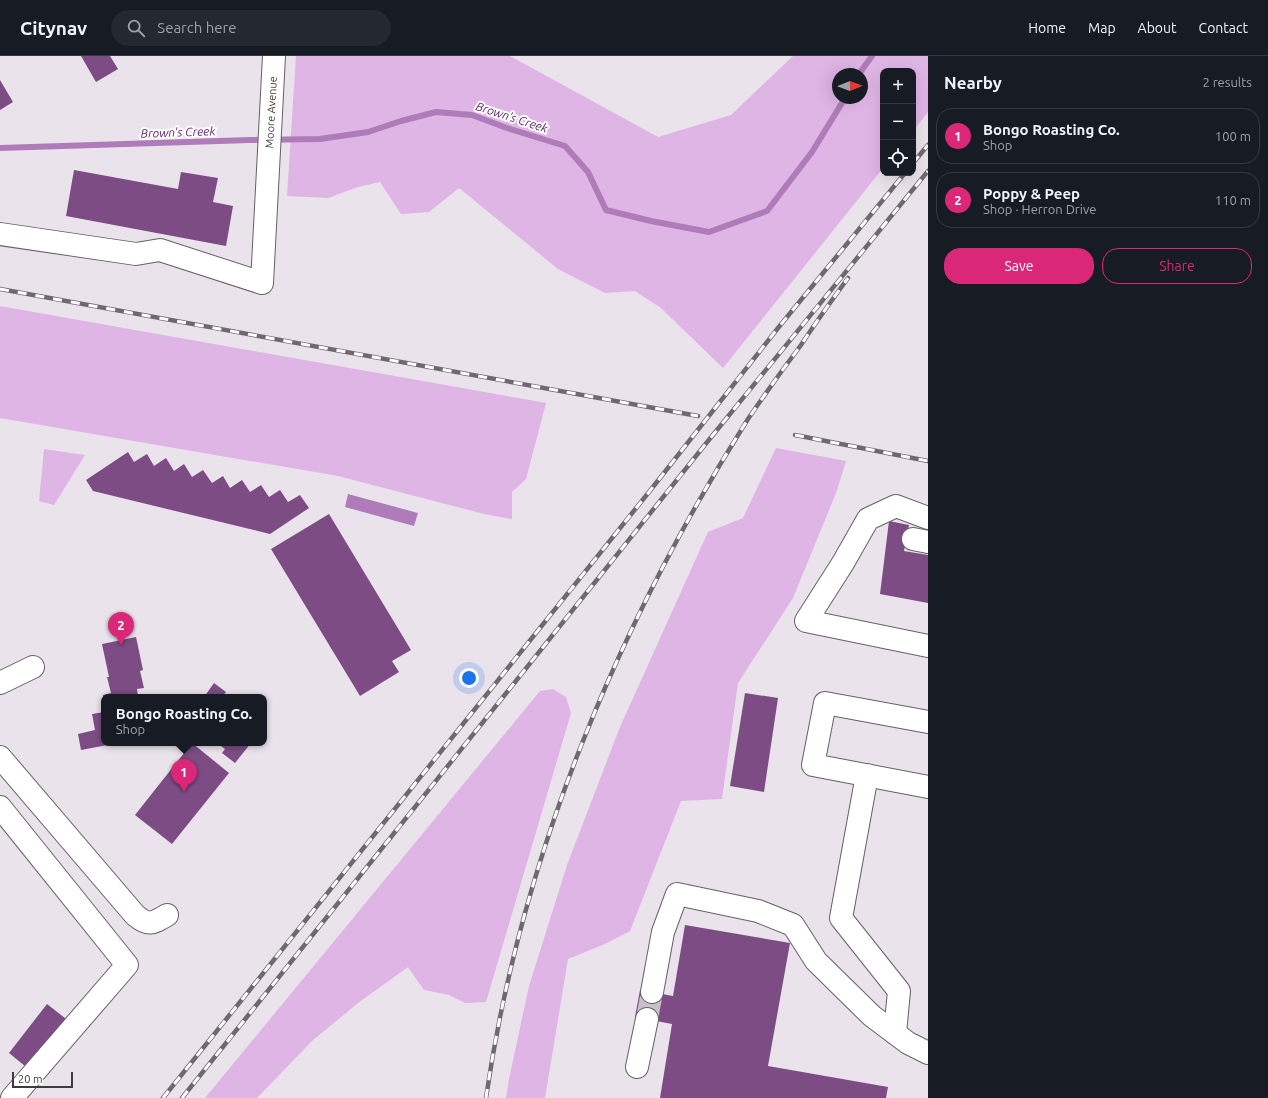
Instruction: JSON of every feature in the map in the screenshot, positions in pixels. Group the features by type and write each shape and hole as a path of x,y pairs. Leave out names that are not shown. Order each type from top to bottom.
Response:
{"street":[{"name":"Moore Avenue","path":"0,234 136,254 160,250 262,282 274,56"},
{"path":"928,518 896,506 868,519 843,563 806,621 928,646"},
{"path":"0,683 33,667"},
{"path":"928,722 825,703 813,765 928,786"},
{"path":"0,757 134,915 144,923 154,923 167,916"},
{"path":"867,775 841,918 899,991 895,1033"},
{"path":"0,807 127,965 12,1098"},
{"path":"652,992 663,932 677,894 758,911 793,925 816,961 872,1016 908,1043 928,1053"},
{"path":"637,1067 647,1019"}],"shaded area":[{"path":"296,56 510,56 658,137 731,115 793,56 928,56 928,112 916,127 916,68 880,68 880,172 723,368 661,308 635,291 605,293 558,269 459,188 429,212 401,214 380,182 358,187 328,198 287,196"},
{"path":"0,306 546,403 526,479 512,492 512,519 484,514 338,476 0,418"},
{"path":"776,448 846,461 836,493 793,598 738,683 722,799 681,801 630,931 605,944 568,959 545,1098 506,1098 529,986 567,865 620,727 708,532 743,518"},
{"path":"44,449 85,455 54,505 39,501"},
{"path":"348,494 418,513 414,526 345,507"},
{"path":"553,689 566,697 571,713 486,1002 465,1003 449,995 424,990 408,967 358,1003 312,1041 257,1098 205,1098 540,691"}],"building":[{"path":"81,56 110,56 118,69 96,82"},
{"path":"0,80 13,102 0,110"},
{"path":"74,170 178,189 181,172 218,178 213,202 233,206 226,246 66,216"},
{"path":"128,452 134,462 147,454 154,466 166,458 174,471 184,464 192,477 203,470 212,483 223,476 230,488 242,480 250,492 261,485 269,497 280,490 288,502 300,495 309,508 270,534 93,491 86,480"},
{"path":"329,514 411,650 392,661 399,672 360,696 271,549"},
{"path":"889,521 909,525 904,551 928,555 928,603 880,594"},
{"path":"136,637 143,670 140,671 144,688 137,689 138,694 107,694 111,693 102,644"},
{"path":"214,683 226,692 224,694 206,694"},
{"path":"745,693 778,698 764,792 730,786"},
{"path":"101,712 101,746 102,746 81,750 78,734 95,730 92,714"},
{"path":"190,746 196,746 229,773 172,844 135,815"},
{"path":"221,746 249,746 235,763 222,753 225,749"},
{"path":"685,925 790,943 768,1066 888,1087 886,1098 660,1098 672,1024 635,1017 640,990 673,996"},
{"path":"47,1004 70,1022 31,1071 9,1053"}],"waterway":[{"name":"Brown's Creek","path":"863,68 872,56"},
{"name":"Brown's Creek","path":"0,148 320,139 368,132 401,121 436,112 472,115 507,128 565,146 588,172 606,210 651,221 709,232 767,211 812,152 841,104"}],"tunnel":[{"path":"647,1019 652,992"}],"railway":[{"path":"916,159 928,145"},
{"path":"182,1098 708,441 928,171"},
{"path":"163,1098 649,492 778,328 903,176"},
{"path":"486,1098 502,1008 523,919 550,831 581,745 617,661 657,578 701,497 748,419 848,278"},
{"path":"0,289 698,416"},
{"path":"795,435 928,461"}],"place":[{"name":"Poppy & Peep","path":"121,645"},
{"name":"Bongo Roasting Co.","path":"184,792"}]}
